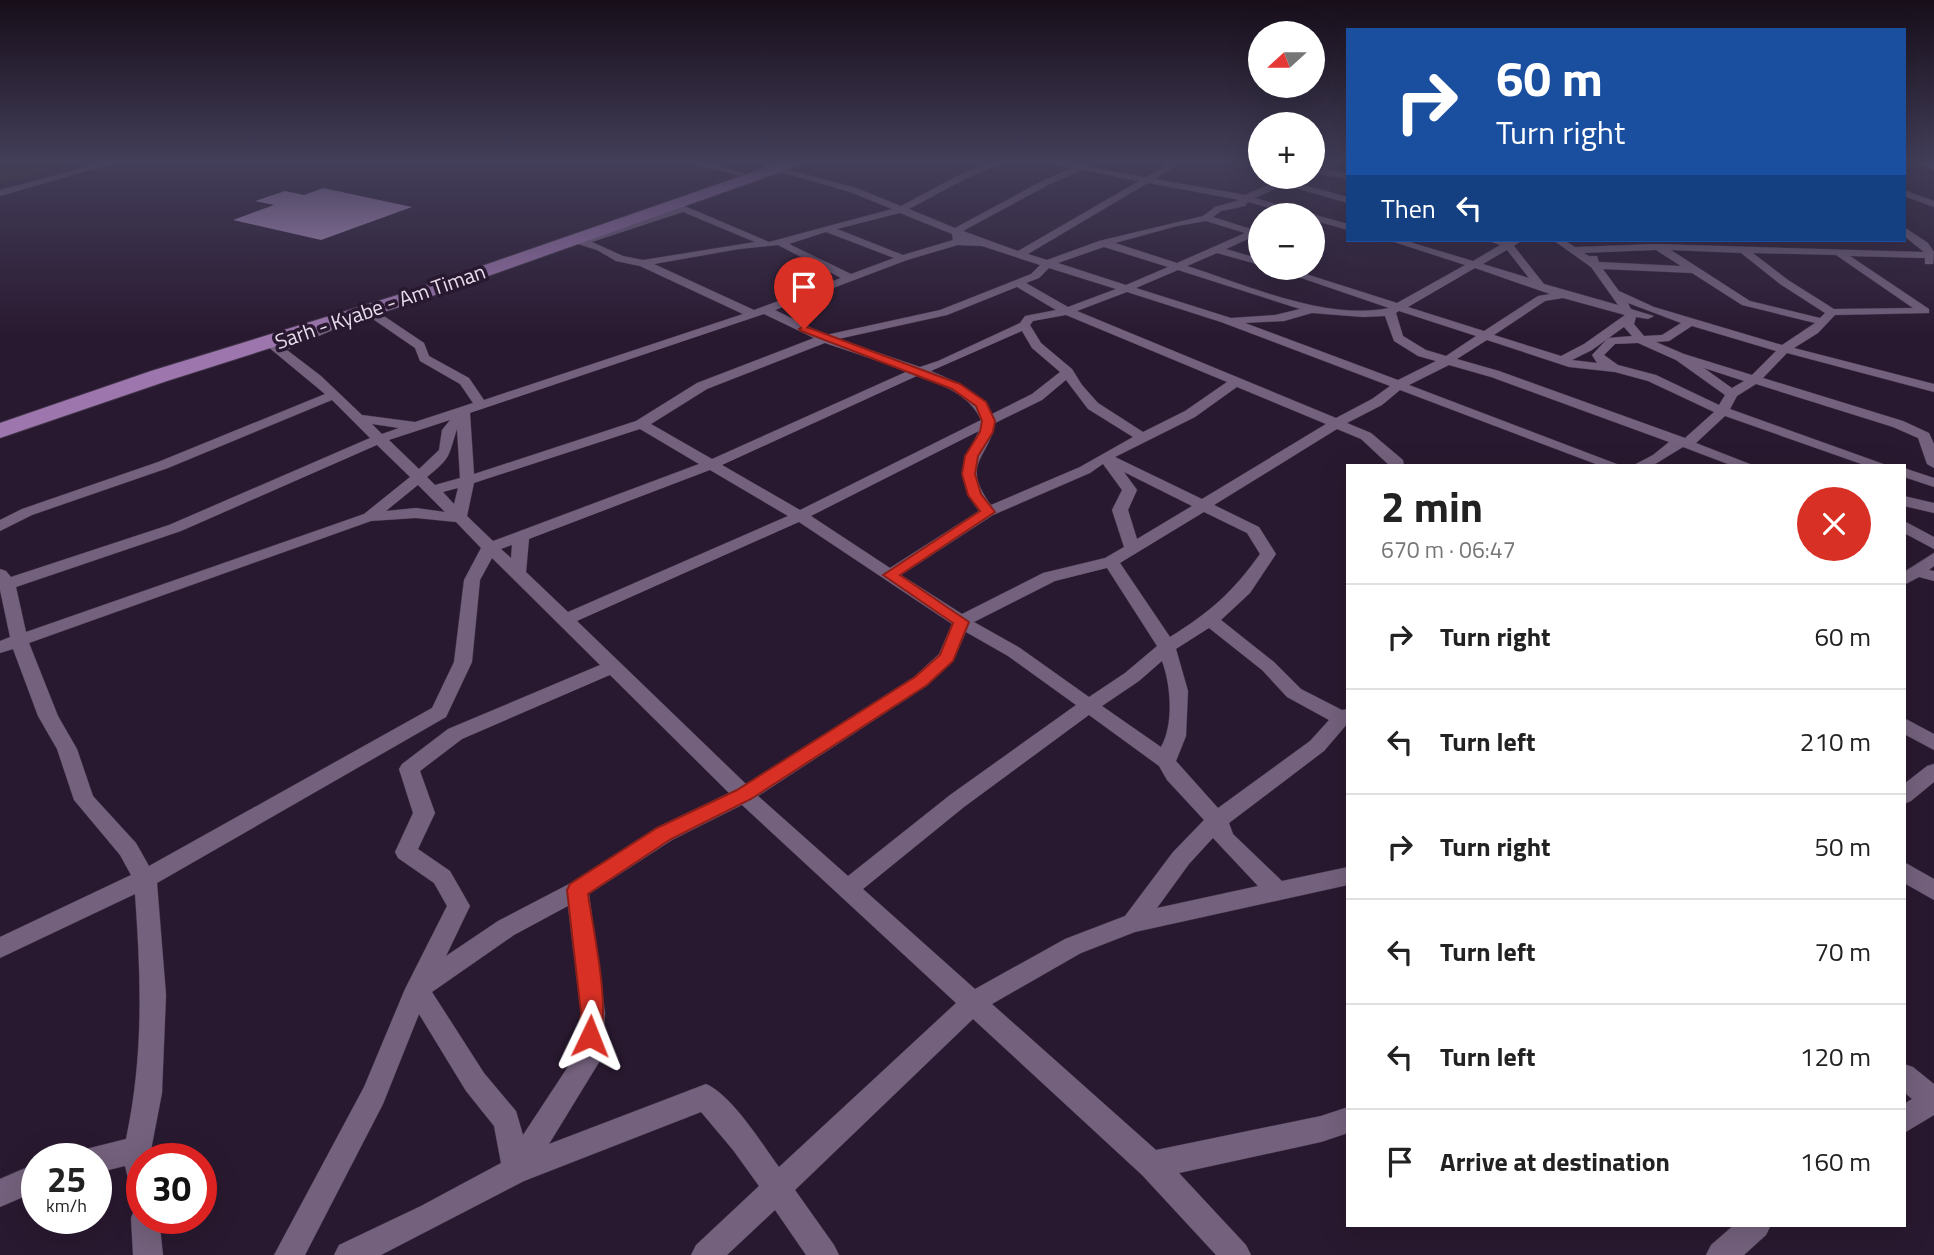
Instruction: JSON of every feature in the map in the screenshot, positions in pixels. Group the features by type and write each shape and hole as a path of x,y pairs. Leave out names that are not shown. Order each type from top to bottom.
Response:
{"highway":[{"name":"Sarh - Kyabe - Am Timan","path":"5,428 159,376 261,336 603,220"},
{"name":"Sarh - Kyabe - Am Timan","path":"159,376 275,346 368,310 640,220"}],"street":[{"path":"580,240 644,220"},
{"path":"709,220 768,244"},
{"path":"643,263 738,246 768,244 863,220"},
{"path":"924,220 957,236 1225,320 1610,464"},
{"path":"138,1143 149,1093 153,1052 153,995 145,879 128,849 84,800 68,749 9,644 4,579 175,528 379,439 759,312 957,236 984,220"},
{"path":"1020,254 1079,220"},
{"path":"0,655 9,644 369,517 425,484 467,481 583,445 641,424 702,386 824,339 943,313 1035,276 1048,264 1103,243 1195,220"},
{"path":"0,948 145,879 439,712 463,662 472,580 489,548 712,464 916,372 942,364 1024,325 1030,318 1067,312 1254,233 1222,220"},
{"path":"1325,221 1346,226"},
{"path":"827,229 903,258"},
{"path":"601,248 601,242 612,232"},
{"path":"1906,233 1931,257"},
{"path":"738,246 753,237"},
{"path":"788,239 783,245 849,277"},
{"path":"580,240 620,259 643,263 824,339 883,357 976,398 988,421 986,432 971,456 969,474 974,495 988,512"},
{"path":"1400,242 1474,264 1541,292 1563,295 1629,314 1689,323 1934,388"},
{"path":"1103,243 1311,309 1363,314 1394,309 1513,242 1541,292"},
{"path":"1561,242 1595,264 1696,271"},
{"path":"1767,251 1778,242"},
{"path":"1824,242 1929,314"},
{"path":"1574,250 1591,245 1628,244 1746,252 1838,251 1931,257"},
{"path":"1628,244 1644,259 1661,267"},
{"path":"1591,245 1595,264 1629,314 1628,324 1641,340 1680,357 1898,424 1924,436 1934,464"},
{"path":"1656,247 1746,303 1827,317 1929,314"},
{"path":"663,273 664,270 726,249"},
{"path":"1626,265 1644,259 1676,257 1707,249"},
{"path":"1219,250 1248,258"},
{"path":"1746,252 1827,317"},
{"path":"1035,276 1035,284 1041,295"},
{"path":"1311,280 1394,309 1582,366 1616,368"},
{"path":"1018,283 1067,312 1366,436 1395,464"},
{"path":"417,989 506,928 577,890 664,834 744,794 921,681 947,657 961,622 1049,577 1111,562 1337,423 1448,360 1541,292"},
{"path":"1614,293 1689,323"},
{"path":"1225,320 1282,318 1297,316 1311,309"},
{"path":"1394,309 1398,338 1405,345 1689,442 1743,464"},
{"path":"368,310 420,346 424,358 465,381 481,406"},
{"path":"1562,360 1593,351 1608,340 1629,314"},
{"path":"1644,464 1658,458 1674,445 1689,442 1723,410 1732,394 1755,379 1785,348 1814,331 1827,317"},
{"path":"1608,340 1665,338 1689,323"},
{"path":"1024,325 1036,345 1068,372 1076,387 1093,407 1142,437"},
{"path":"275,346 358,418 563,621 614,666 744,794 1152,1165 1236,1255"},
{"path":"1593,351 1603,362 1616,368 1652,378 1699,402 1866,463"},
{"path":"1680,357 1732,394"},
{"path":"563,621 800,516 1037,397 1068,372"},
{"path":"890,575 988,512 1085,470 1104,457 1190,414 1236,382"},
{"path":"0,526 27,513 88,494 186,456 333,395"},
{"path":"459,518 467,481 463,412"},
{"path":"425,484 446,450 449,430 463,412"},
{"path":"358,418 416,427"},
{"path":"641,424 800,516 961,622 1014,652 1166,761 1174,775 1217,820 1224,839 1277,891"},
{"path":"849,888 957,801 1132,677 1167,647 1210,620 1244,589 1268,554 1253,530 1104,457"},
{"path":"1104,457 1130,490 1121,510 1132,548"},
{"path":"1906,473 1934,483"},
{"path":"1906,501 1934,508"},
{"path":"369,517 415,513 459,518"},
{"path":"1906,527 1933,546 1907,577"},
{"path":"517,575 521,535"},
{"path":"1111,562 1124,585 1157,627 1177,675 1178,712 1174,741 1167,752 1166,761"},
{"path":"1907,577 1934,576"},
{"path":"1133,923 1181,858 1217,820 1317,746 1344,717 1294,693 1268,666 1210,620"},
{"path":"289,1255 374,1095 417,989 459,906 442,877 406,852 424,813 409,769 455,734 526,706 614,666"},
{"path":"439,712 455,734"},
{"path":"1906,726 1934,743"},
{"path":"1906,794 1934,771"},
{"path":"1906,872 1934,891"},
{"path":"706,1255 974,1002 1073,946 1133,923 1346,876"},
{"path":"516,1170 588,1059 593,1013 577,890"},
{"path":"417,989 475,1082 506,1120 516,1170"},
{"path":"1906,1078 1934,1100 1906,1118"},
{"path":"349,1255 431,1216 516,1170 706,1097 743,1140 824,1255"},
{"path":"1152,1165 1321,1129 1346,1121"},
{"path":"0,1193 21,1184"},
{"path":"1721,1255 1754,1227"},
{"path":"146,1234 148,1255"}],"building":[{"path":"234,220 377,220 321,240"}],"route":[{"path":"590,1036 593,1013 577,890 664,834 744,794 839,736 921,681 947,657 961,622 890,575 988,512 974,495 969,474 971,456 986,432 988,421 982,405 976,398 956,387 883,357 824,339 804,329"}]}
